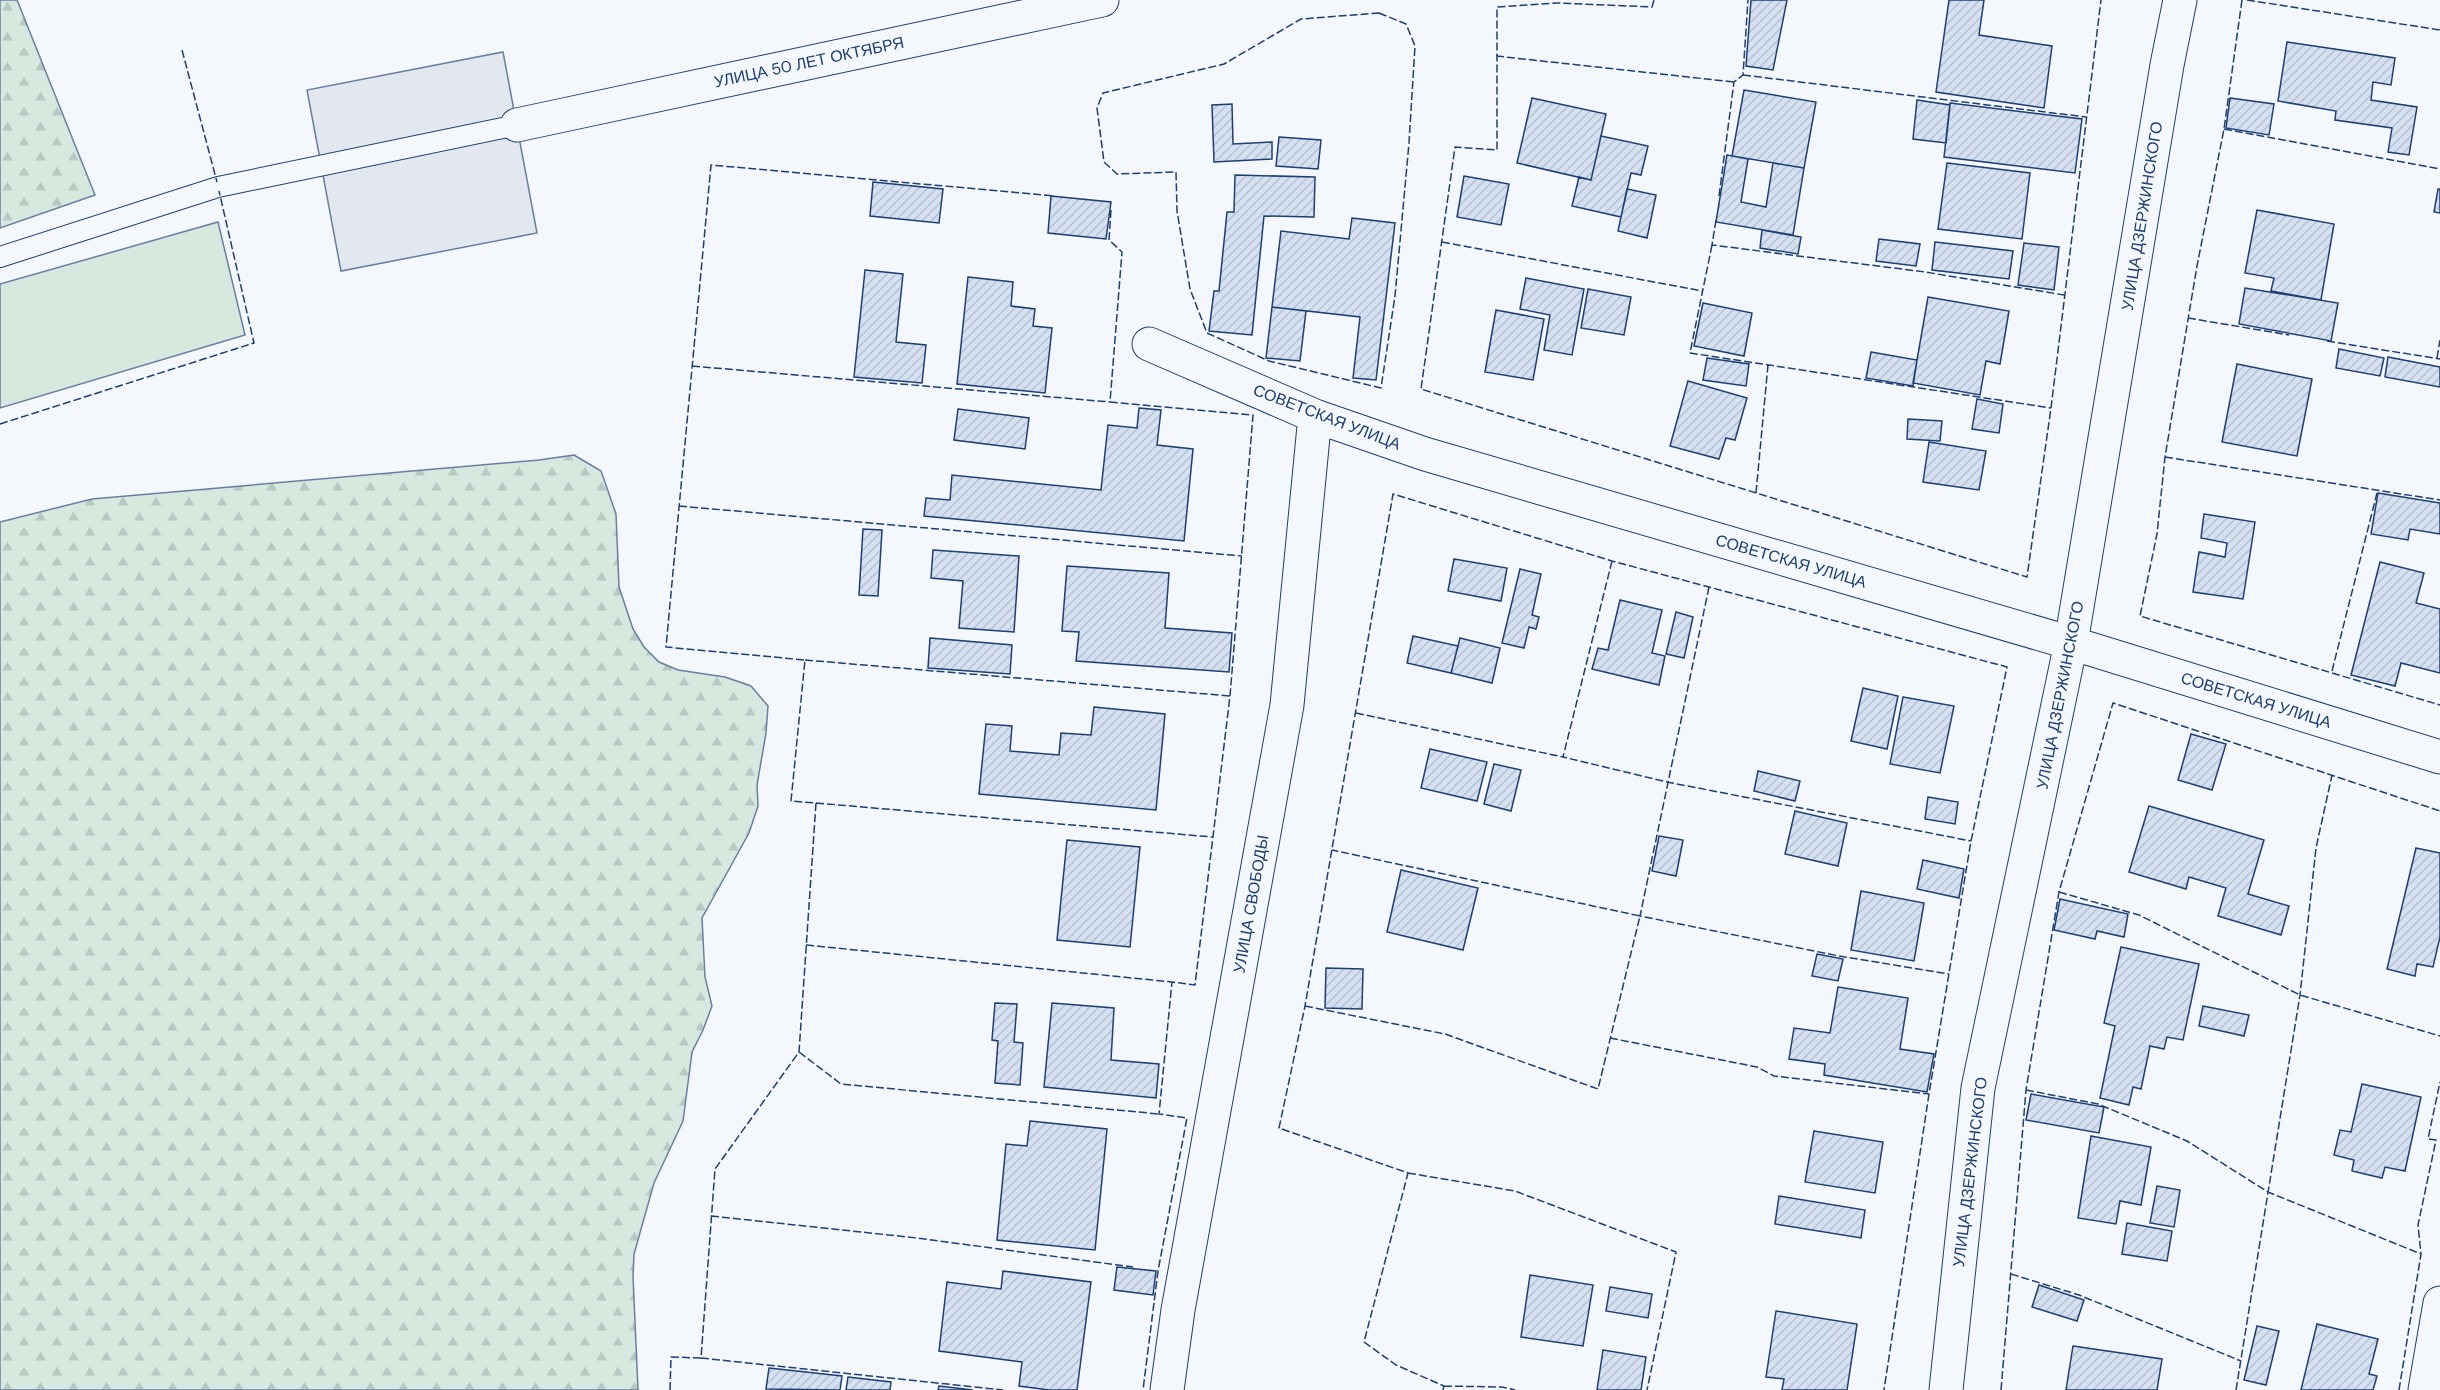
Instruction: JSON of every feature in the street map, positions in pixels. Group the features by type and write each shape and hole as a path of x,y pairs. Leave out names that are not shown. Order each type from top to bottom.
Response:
{"street":[{"name":"УЛИЦА 50 ЛЕТ ОКТЯБРЯ","path":"517,125 1102,0"},
{"name":"УЛИЦА ДЗЕРЖИНСКОГО","path":"1946,1390 1978,1088 2072,643 2167,65 2180,0"},
{"name":"СОВЕТСКАЯ УЛИЦА","path":"1149,344 1315,416 1425,454 2072,643 2440,757"},
{"name":"УЛИЦА СВОБОДЫ","path":"1167,1390 1178,1310 1287,705 1315,416"},
{"path":"2425,1390 2440,1303"}],"lane":[{"path":"0,257 218,187 517,125"}],"green space":[{"path":"0,0 17,0 95,195 0,228"},
{"path":"218,222 245,335 0,408 0,284"},
{"path":"574,455 601,471 616,514 619,587 633,629 644,647 659,662 678,670 725,677 751,686 768,706 757,785 758,806 749,833 702,918 705,977 712,1006 692,1052 683,1121 654,1183 634,1254 638,1390 0,1390 0,522 92,499"}],"shaded area":[{"path":"503,52 537,233 341,271 307,90"}],"building":[{"path":"1751,0 1787,0 1773,70 1746,66"},
{"path":"1949,0 1984,0 1979,35 2052,46 2044,108 1936,92"},
{"path":"2287,42 2395,58 2391,85 2373,82 2371,100 2417,107 2409,155 2388,152 2392,128 2335,120 2336,111 2278,101"},
{"path":"1744,90 1816,102 1804,168 1732,156"},
{"path":"1532,98 1606,114 1591,180 1517,163"},
{"path":"2230,98 2274,104 2269,135 2226,128"},
{"path":"1917,100 1950,105 1946,143 1913,139"},
{"path":"1950,103 2082,119 2075,173 1944,157"},
{"path":"1232,104 1233,144 1272,142 1272,159 1214,162 1212,105"},
{"path":"1601,136 1648,146 1641,175 1631,173 1621,217 1572,206 1579,177 1591,180"},
{"path":"1279,137 1321,140 1318,169 1276,166"},
{"path":"1727,155 1748,159 1741,202 1766,207 1773,163 1804,168 1793,235 1716,222"},
{"path":"1947,163 2030,173 2022,239 1938,229"},
{"path":"1235,175 1315,177 1314,217 1264,216 1252,335 1209,331 1214,291 1219,291 1227,212 1234,212"},
{"path":"1464,176 1509,184 1501,225 1457,217"},
{"path":"873,182 943,189 939,223 870,216"},
{"path":"1627,189 1656,195 1647,238 1618,231"},
{"path":"2438,189 2440,189 2440,213 2434,212"},
{"path":"1051,196 1111,202 1106,239 1048,233"},
{"path":"2257,210 2334,224 2321,300 2271,291 2274,278 2245,273"},
{"path":"1352,218 1395,223 1376,380 1353,378 1360,317 1272,307 1281,231 1349,239"},
{"path":"1762,230 1801,237 1798,254 1760,248"},
{"path":"1879,239 1920,244 1916,266 1876,261"},
{"path":"1935,242 2013,251 2009,279 1932,270"},
{"path":"2024,243 2059,247 2054,290 2018,285"},
{"path":"865,270 903,274 896,342 926,345 922,383 854,377"},
{"path":"968,277 1013,282 1011,306 1035,309 1033,326 1052,328 1045,393 957,384"},
{"path":"1526,278 1584,289 1572,355 1544,350 1550,315 1520,309"},
{"path":"2245,288 2338,303 2331,341 2239,324"},
{"path":"1588,289 1631,297 1624,335 1581,328"},
{"path":"1928,297 2009,311 2000,364 1986,361 1980,395 1913,383"},
{"path":"1703,303 1752,313 1744,356 1694,346"},
{"path":"1272,307 1306,311 1300,361 1266,358"},
{"path":"1496,310 1544,319 1533,380 1485,372"},
{"path":"2339,349 2384,358 2380,376 2336,368"},
{"path":"1871,352 1917,360 1913,386 1866,378"},
{"path":"2388,357 2440,367 2440,387 2385,377"},
{"path":"1707,358 1749,364 1746,386 1703,380"},
{"path":"2237,364 2312,379 2297,456 2222,442"},
{"path":"1688,381 1747,398 1735,440 1726,438 1719,459 1670,446"},
{"path":"1977,399 2003,404 1999,433 1972,429"},
{"path":"1139,408 1161,410 1157,445 1193,449 1184,541 924,516 926,498 950,500 952,475 1101,490 1108,425 1137,428"},
{"path":"958,409 1029,418 1025,449 954,440"},
{"path":"1908,419 1942,421 1940,441 1907,439"},
{"path":"1929,442 1986,451 1979,490 1923,482"},
{"path":"2378,493 2440,503 2440,534 2410,529 2408,540 2371,534"},
{"path":"2204,514 2255,522 2243,599 2193,592 2199,552 2225,557 2227,543 2201,538"},
{"path":"863,529 882,530 878,596 859,595"},
{"path":"933,550 1019,556 1014,632 959,628 963,581 931,578"},
{"path":"1454,559 1507,568 1501,601 1448,591"},
{"path":"2380,562 2424,573 2416,603 2440,609 2440,673 2401,663 2395,686 2351,675"},
{"path":"1067,566 1169,573 1165,628 1232,633 1229,672 1076,661 1079,632 1062,631"},
{"path":"1520,569 1541,574 1532,615 1539,617 1536,629 1529,627 1524,648 1502,643"},
{"path":"1620,600 1662,610 1652,653 1665,656 1659,685 1592,669 1598,648 1608,650"},
{"path":"1676,612 1693,617 1684,658 1666,654"},
{"path":"1413,636 1458,646 1451,673 1407,663"},
{"path":"930,638 1012,645 1010,674 928,668"},
{"path":"1460,638 1500,648 1492,683 1451,673"},
{"path":"1863,688 1898,696 1887,749 1851,741"},
{"path":"1903,697 1954,706 1940,773 1890,764"},
{"path":"1094,707 1165,714 1156,810 979,794 986,724 1012,726 1010,751 1059,755 1061,733 1091,735"},
{"path":"2191,734 2226,744 2212,790 2178,780"},
{"path":"1430,749 1487,762 1477,801 1421,788"},
{"path":"1494,764 1521,770 1511,811 1484,804"},
{"path":"1758,771 1800,781 1795,801 1754,791"},
{"path":"1928,797 1958,802 1955,824 1925,819"},
{"path":"2149,806 2264,840 2248,894 2289,906 2281,935 2218,916 2226,888 2189,877 2186,889 2129,872"},
{"path":"1795,811 1847,823 1838,866 1785,854"},
{"path":"1659,836 1683,840 1676,876 1652,871"},
{"path":"1067,840 1140,847 1130,947 1057,940"},
{"path":"2416,848 2440,853 2440,937 2433,967 2417,964 2415,976 2387,969"},
{"path":"1923,860 1964,869 1959,898 1917,889"},
{"path":"1401,870 1478,888 1463,950 1387,932"},
{"path":"1861,891 1924,903 1914,961 1851,950"},
{"path":"2060,899 2128,914 2124,937 2097,931 2095,939 2054,930"},
{"path":"2121,947 2199,964 2183,1040 2167,1037 2164,1049 2150,1046 2141,1089 2133,1087 2129,1105 2100,1098 2115,1026 2104,1023"},
{"path":"1817,954 1843,959 1838,981 1812,976"},
{"path":"1326,968 1363,969 1362,1009 1325,1008"},
{"path":"1838,987 1908,998 1900,1049 1934,1054 1927,1092 1824,1075 1825,1064 1789,1059 1794,1028 1830,1033"},
{"path":"995,1003 1017,1004 1014,1042 1023,1043 1020,1085 995,1083 998,1041 992,1040"},
{"path":"1052,1003 1114,1008 1111,1060 1159,1064 1156,1098 1044,1087"},
{"path":"2203,1006 2249,1015 2244,1036 2199,1026"},
{"path":"2362,1084 2421,1097 2405,1171 2385,1167 2382,1178 2352,1171 2354,1160 2334,1155 2340,1130 2351,1132"},
{"path":"2031,1094 2104,1107 2099,1133 2026,1120"},
{"path":"1030,1121 1107,1129 1095,1250 997,1240 1006,1144 1027,1146"},
{"path":"1814,1131 1883,1142 1875,1193 1805,1182"},
{"path":"2091,1136 2151,1147 2141,1205 2120,1201 2116,1224 2078,1218"},
{"path":"2157,1186 2180,1190 2174,1227 2150,1223"},
{"path":"1779,1196 1865,1210 1861,1238 1775,1224"},
{"path":"2127,1223 2172,1231 2167,1261 2122,1254"},
{"path":"1117,1267 1156,1271 1153,1295 1114,1290"},
{"path":"1003,1271 1091,1282 1077,1390 1049,1390 1019,1386 1022,1362 939,1351 947,1282 1001,1289"},
{"path":"1530,1275 1593,1285 1583,1346 1521,1337"},
{"path":"2039,1285 2084,1300 2077,1321 2032,1307"},
{"path":"1610,1287 1652,1294 1648,1318 1606,1311"},
{"path":"1776,1311 1857,1324 1847,1390 1782,1390 1784,1379 1766,1377"},
{"path":"2317,1324 2378,1339 2369,1374 2377,1376 2373,1390 2301,1390"},
{"path":"2257,1326 2279,1331 2266,1385 2244,1380"},
{"path":"2073,1346 2162,1359 2157,1390 2066,1390"},
{"path":"1603,1350 1646,1357 1641,1390 1597,1390"},
{"path":"769,1368 842,1376 840,1390 766,1389"},
{"path":"848,1377 891,1382 890,1390 846,1390"},
{"path":"939,1386 973,1390 938,1390"}],"fence":[{"path":"1654,0 1652,7 1558,3 1497,7 1497,150 1455,147 1421,389 2027,577 2051,408 2101,0"},
{"path":"1719,196 1734,82 1743,75 1748,0"},
{"path":"2242,0 2224,129 2197,266 2165,457 2157,534 2140,616 2440,705"},
{"path":"2247,0 2440,30"},
{"path":"1379,13 1406,24 1415,46 1395,296 1381,388 1269,361 1207,333 1190,289 1177,211 1176,172 1117,174 1104,162 1097,108 1103,93 1224,64 1301,19 1379,13"},
{"path":"182,50 217,182"},
{"path":"1496,56 1734,82"},
{"path":"1743,75 2086,117"},
{"path":"2224,129 2440,169"},
{"path":"670,1390 671,1357 701,1358 715,1169 799,1052 816,803 791,801 805,660 666,647 711,165 1055,196"},
{"path":"0,424 254,343 219,191"},
{"path":"1111,210 1109,240 1122,252 1110,402 1253,415 1230,696 1195,985 1172,982 1159,1114 1187,1118 1158,1271 1143,1390"},
{"path":"1716,220 1712,245 1925,272 2064,295"},
{"path":"1442,242 1702,291"},
{"path":"1712,245 1690,353 2051,408"},
{"path":"2188,318 2289,335"},
{"path":"2437,358 2440,340"},
{"path":"2327,341 2440,359"},
{"path":"1756,493 1768,365"},
{"path":"692,366 1110,402"},
{"path":"2165,457 2440,500"},
{"path":"2332,671 2377,493"},
{"path":"1443,1390 1444,1386 1396,1365 1364,1342 1408,1173 1279,1128 1305,1006 1393,494 1612,561 2007,667 1971,841 1929,1094 1884,1390"},
{"path":"679,506 1242,556"},
{"path":"1612,561 1563,757 1667,782 1971,841"},
{"path":"1709,587 1640,916 1839,956 1949,974"},
{"path":"805,660 1230,696"},
{"path":"2001,1390 2026,1090 2059,892 2113,703 2440,811"},
{"path":"1356,713 1563,757"},
{"path":"2236,1390 2300,995 2316,848 2332,775"},
{"path":"816,803 1212,837"},
{"path":"1305,1006 1445,1034 1598,1089 1640,916 1332,850"},
{"path":"2059,892 2139,915 2300,995 2440,1036"},
{"path":"806,945 1172,982"},
{"path":"1610,1038 1757,1067 1774,1076 1929,1094"},
{"path":"799,1052 841,1084 1159,1114"},
{"path":"2399,1390 2421,1254 2418,1225 2436,1140 2428,1139 2440,1082"},
{"path":"2026,1090 2098,1104 2187,1141 2268,1192 2421,1254"},
{"path":"1408,1173 1515,1191 1676,1252 1647,1390"},
{"path":"711,1216 917,1238 1133,1267"},
{"path":"2011,1274 2079,1295 2241,1361"},
{"path":"701,1358 1003,1390"},
{"path":"1444,1386 1502,1387 1515,1390"}]}
